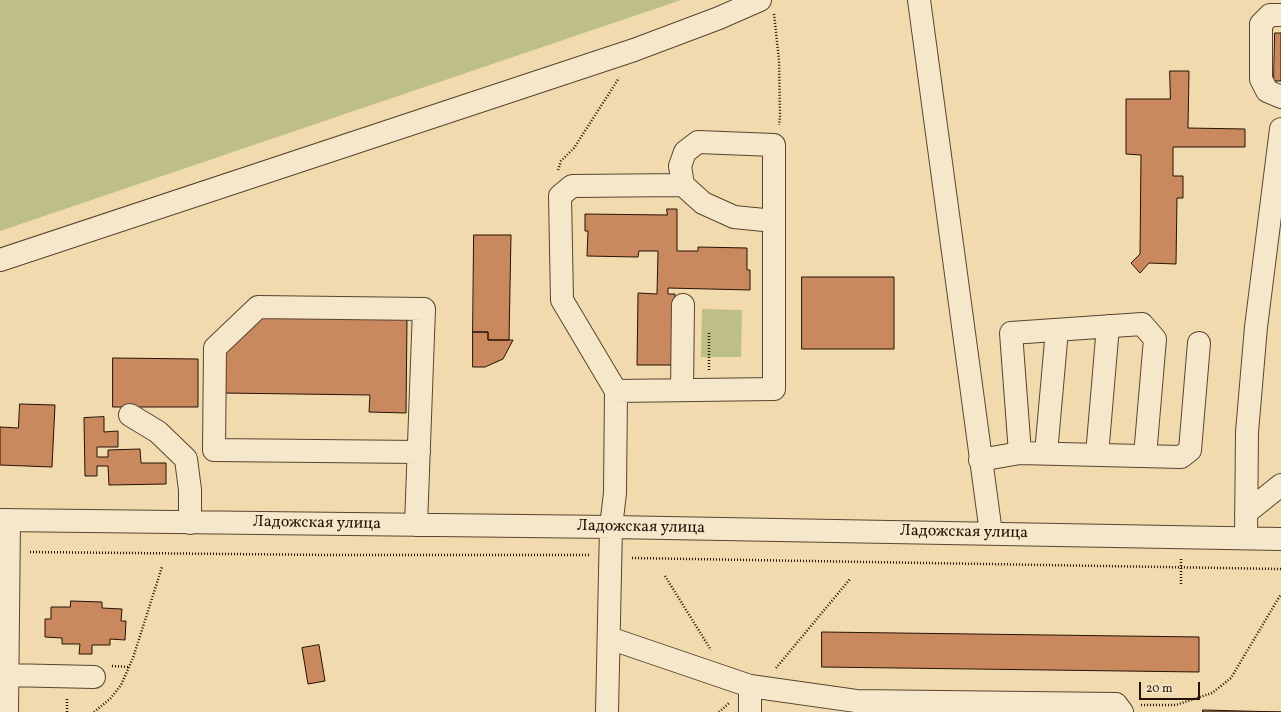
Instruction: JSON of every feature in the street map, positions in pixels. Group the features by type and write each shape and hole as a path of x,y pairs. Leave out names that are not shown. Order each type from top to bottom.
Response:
{"street":[{"path":"919,0 991,534"},
{"path":"0,260 634,50 719,18 767,6"},
{"path":"1281,15 1270,15 1261,24 1260,79 1267,91 1281,97"},
{"path":"1246,538 1247,432 1256,327 1281,129"},
{"path":"616,391 774,389 774,145 698,142 685,152 680,166 683,186"},
{"path":"607,712 611,527 615,493 616,391 562,300 560,196 572,186 683,186 703,203 734,217 774,221"},
{"path":"682,390 683,305"},
{"path":"416,525 419,452 424,309 258,307 215,348 214,450 419,452"},
{"path":"1020,453 1011,333 1142,324 1155,339 1145,456"},
{"path":"1097,455 1108,326"},
{"path":"1046,453 1057,330"},
{"path":"980,460 1020,453 1181,457 1190,450 1199,343"},
{"path":"130,415 158,432 186,459 190,490 190,523"},
{"path":"1246,513 1281,485"},
{"path":"4,520 8,551 7,712"},
{"name":"Ладожская улица","path":"4,520 611,527 1281,539"},
{"path":"609,638 755,686 856,701 873,706 1119,708"},
{"path":"7,675 94,677"},
{"path":"750,712 755,686"}],"path":[{"path":"767,6 780,89 780,117 774,145"},
{"path":"560,196 557,172 561,161 574,148 623,72 634,50"},
{"path":"708,390 709,332"},
{"path":"8,551 329,555 594,555 610,558 1281,569"},
{"path":"94,712 110,699 121,685 133,658 162,567"},
{"path":"665,576 730,679"},
{"path":"755,686 850,579"},
{"path":"1119,708 1176,705 1212,693 1231,678 1281,594"}],"green space":[{"path":"0,0 681,0 0,231"},
{"path":"702,309 742,310 741,357 701,357"}],"building":[{"path":"1275,33 1281,33 1281,81 1274,81"},
{"path":"1170,71 1189,71 1188,128 1245,129 1245,147 1173,147 1173,176 1183,176 1183,198 1177,198 1176,264 1149,263 1140,273 1131,263 1140,254 1141,155 1126,154 1126,99 1170,99"},
{"path":"667,209 677,209 677,251 698,251 698,247 747,248 747,270 750,270 750,290 668,288 668,294 675,294 674,365 637,365 638,293 657,294 658,251 639,251 638,257 587,256 588,231 585,231 585,214 667,215"},
{"path":"474,235 511,235 509,340 488,340 488,332 473,332"},
{"path":"802,277 894,277 894,349 802,349"},
{"path":"262,317 407,319 406,413 369,412 370,395 222,393 223,352"},
{"path":"473,332 488,332 488,340 513,340 503,359 485,367 473,367"},
{"path":"113,358 198,359 198,407 113,407"},
{"path":"20,404 55,405 52,467 0,465 0,427 18,428"},
{"path":"104,417 104,432 118,431 118,447 97,447 97,457 108,457 108,450 140,449 141,463 166,463 166,484 109,485 108,466 97,466 97,476 85,476 84,418"},
{"path":"71,601 102,602 102,608 122,609 121,621 126,621 125,640 110,639 110,645 92,645 92,654 79,654 80,644 62,644 62,638 45,637 45,619 51,619 51,607 70,607"},
{"path":"822,632 1199,637 1199,672 822,667"},
{"path":"319,645 325,681 308,684 302,648"},
{"path":"1203,710 1281,712 1203,712"}]}
